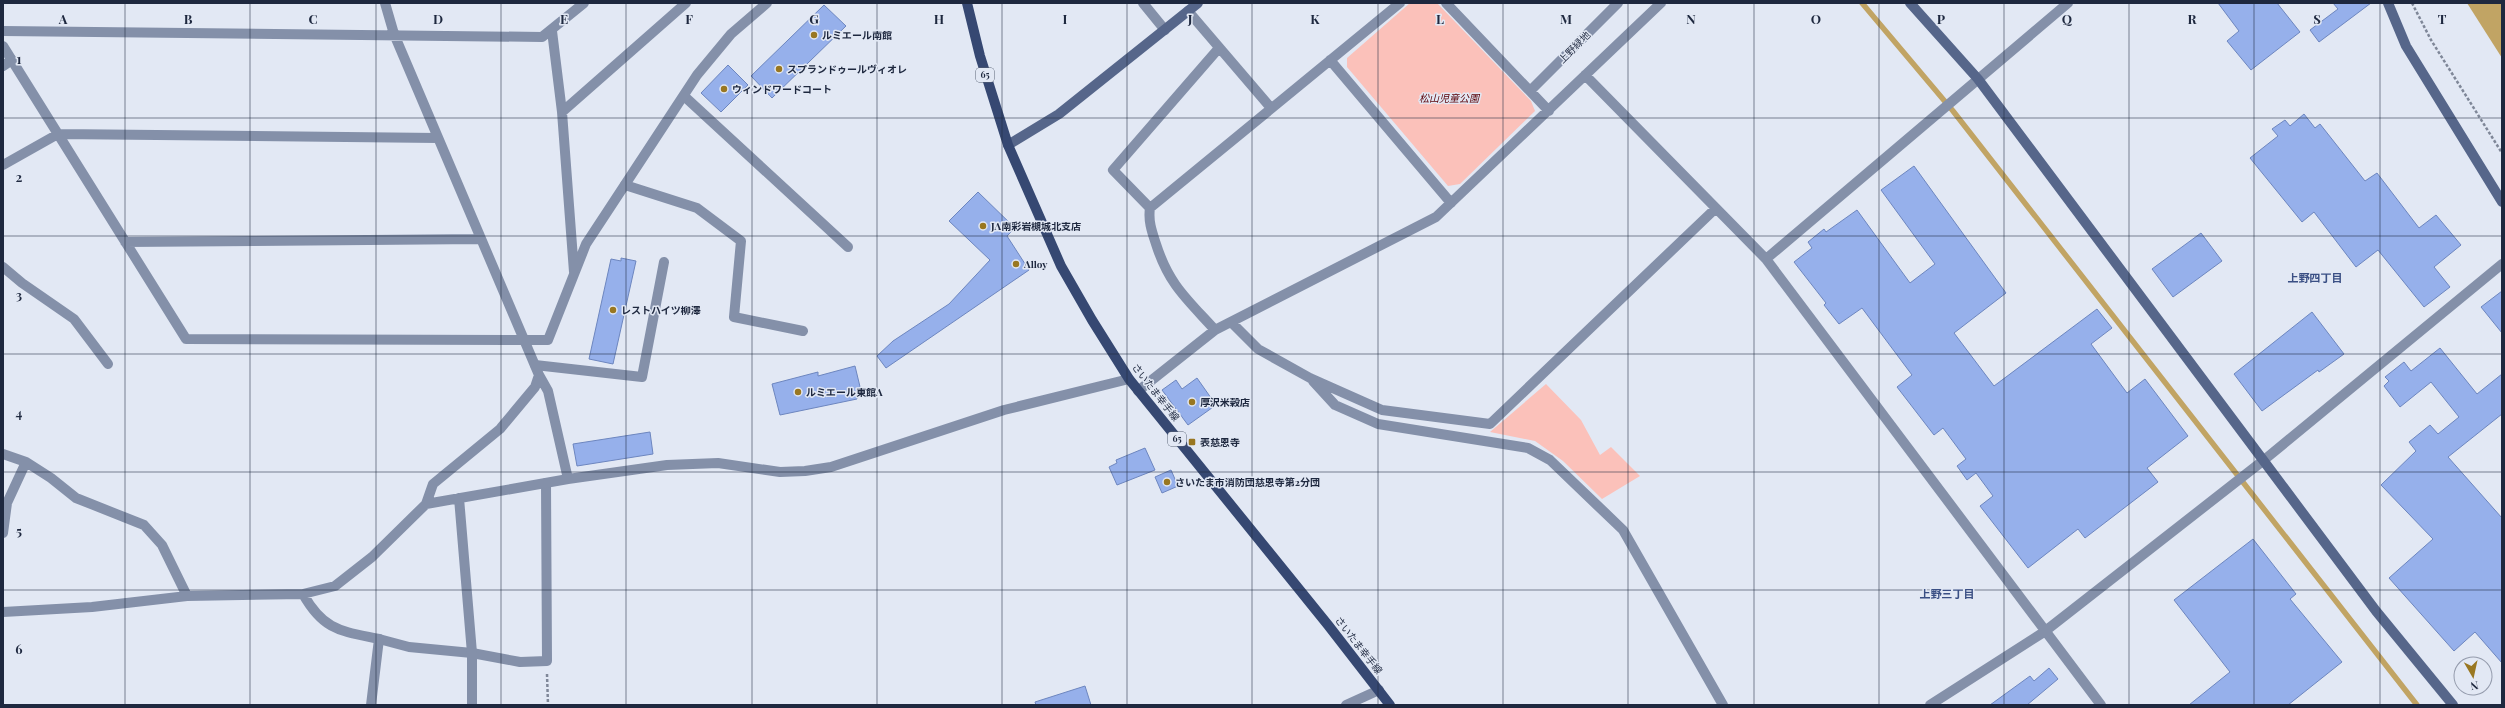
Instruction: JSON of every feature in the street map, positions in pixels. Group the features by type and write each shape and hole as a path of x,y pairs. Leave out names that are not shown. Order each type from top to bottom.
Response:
{"main road":[{"name":"さいたま幸手線","path":"967,3 980,56 1008,146 1061,266 1129,380 1390,705"}],"street":[{"path":"385,3 394,34 539,375 548,391 568,479"},
{"path":"3,31 394,34 542,37 552,31 584,3"},
{"path":"562,112 686,3"},
{"path":"3,46 186,339 548,340 586,244 684,96 731,34 766,3"},
{"path":"1143,3 1165,30"},
{"path":"1008,146 1060,114 1198,3"},
{"path":"1215,330 1172,283 1166,272 1148,219 1150,208 1400,3"},
{"path":"1446,3 1549,111"},
{"name":"上野緑地","path":"1530,91 1618,3"},
{"path":"1138,391 1215,330 1436,217 1661,3"},
{"path":"1910,3 1978,79 2264,460 2376,612 2453,705"},
{"path":"1766,259 2068,3"},
{"path":"2388,3 2406,46 2502,202"},
{"path":"1188,11 1271,108"},
{"path":"552,31 562,112 574,273"},
{"path":"1150,208 1113,170 1219,48"},
{"path":"3,66 12,60"},
{"path":"1330,60 1451,203"},
{"path":"1585,75 1715,209 1766,259 2044,632 2101,705"},
{"path":"684,96 848,247"},
{"path":"3,165 58,134 438,138"},
{"path":"625,185 697,208 741,241 734,317 803,331"},
{"path":"1231,322 1258,348 1310,378 1382,410 1490,424 1715,209"},
{"path":"125,242 481,239"},
{"path":"535,365 642,377 664,262"},
{"path":"1930,705 2044,632 2264,460 2502,264"},
{"path":"3,267 22,283 74,319 108,364"},
{"path":"3,612 92,607 187,596 303,594 335,586 372,557 426,504 433,484 500,429 535,387 539,375"},
{"path":"1310,378 1335,405 1378,424 1528,448 1550,460 1623,530 1723,705"},
{"path":"426,504 568,479 667,465 718,463 780,472 805,471 831,467 1004,410 1129,380"},
{"path":"3,454 26,462 51,478 76,498 144,525 162,544 187,596"},
{"path":"3,534 7,503 26,462"},
{"path":"303,594 313,613 324,623 345,632 409,647 472,653 520,662 547,661 546,483"},
{"path":"459,498 472,653 472,705"},
{"path":"371,705 379,639"},
{"path":"1346,705 1379,690"}],"path":[{"path":"2412,3 2431,40 2502,153"},
{"path":"547,661 548,705"}],"green space":[{"name":"松山児童公園","path":"1410,3 1437,3 1531,101 1535,111 1460,184 1448,186 1347,67 1347,58"},
{"path":"1546,384 1581,420 1600,455 1611,447 1640,476 1602,499 1563,461 1535,441 1490,432"}],"shaded area":[{"path":"2467,3 2502,3 2502,58"}],"building":[{"path":"2218,3 2277,3 2300,32 2251,70 2227,41 2239,31"},
{"path":"2333,3 2371,3 2319,42 2310,30 2338,9"},
{"path":"824,5 846,26 772,98 751,76"},
{"name":"ウィンドワードコート","path":"728,65 748,85 721,112 701,93"},
{"path":"2304,114 2315,128 2320,124 2365,181 2377,173 2419,228 2436,215 2461,245 2434,267 2450,287 2424,307 2378,250 2356,267 2314,212 2302,222 2250,158 2278,136 2272,129 2285,120 2290,126"},
{"path":"1914,166 2006,293 1954,333 1994,386 2097,309 2112,328 2091,344 2127,393 2145,379 2188,436 2147,468 2158,482 2085,538 2078,529 2028,568 1980,506 1993,496 1976,473 1967,480 1957,466 1966,459 1943,428 1934,435 1897,387 1912,375 1862,308 1839,324 1824,305 1826,303 1794,262 1812,248 1808,242 1824,229 1826,232 1857,210 1910,283 1935,264 1881,190"},
{"path":"978,192 1015,228 1007,236 1029,270 886,368 877,356 893,341 949,304 990,260 949,221"},
{"path":"2201,233 2222,261 2173,297 2152,269"},
{"name":"レストハイツ柳澤","path":"621,258 636,261 613,364 589,359 611,259 621,261"},
{"path":"2502,291 2502,333 2481,307"},
{"path":"2312,312 2344,354 2319,372 2318,370 2262,411 2234,374"},
{"path":"2440,348 2477,394 2502,374 2502,414 2448,457 2502,518 2502,663 2475,632 2454,651 2389,578 2433,539 2381,485 2416,451 2409,442 2430,425 2438,434 2459,417 2431,382 2400,407 2384,386 2389,381 2385,377 2404,362 2411,371"},
{"path":"855,366 862,395 857,396 857,399 780,415 772,384 818,372 818,376"},
{"path":"1197,378 1216,405 1188,425 1162,390 1176,380 1182,389"},
{"path":"650,432 653,454 577,466 573,444"},
{"path":"1145,448 1155,470 1117,485 1109,467 1117,463 1116,460"},
{"path":"1171,470 1178,486 1162,493 1155,477"},
{"path":"2253,539 2296,594 2290,599 2342,662 2288,705 2189,705 2230,672 2174,600"},
{"path":"2049,668 2058,679 2027,705 1990,705 2030,676 2034,681"},
{"path":"1085,686 1091,705 1036,705 1035,702"}],"waterway":[{"path":"1862,3 1953,111 2417,705"}],"place":[{"name":"ルミエール南館","path":"814,35"},
{"name":"スプランドゥールヴィオレ","path":"779,69"},
{"name":"ウィンドワードコート","path":"724,89"},
{"name":"JA南彩岩槻城北支店","path":"983,226"},
{"name":"Alloy","path":"1016,264"},
{"name":"レストハイツ柳澤","path":"613,310"},
{"name":"ルミエール東館A","path":"798,392"},
{"name":"厚沢米穀店","path":"1192,402"},
{"name":"表慈恩寺","path":"1192,442"},
{"name":"さいたま市消防団慈恩寺第2分団","path":"1167,482"}],"district":[{"name":"上野四丁目","path":"2315,278"},
{"name":"上野三丁目","path":"1947,594"}]}
